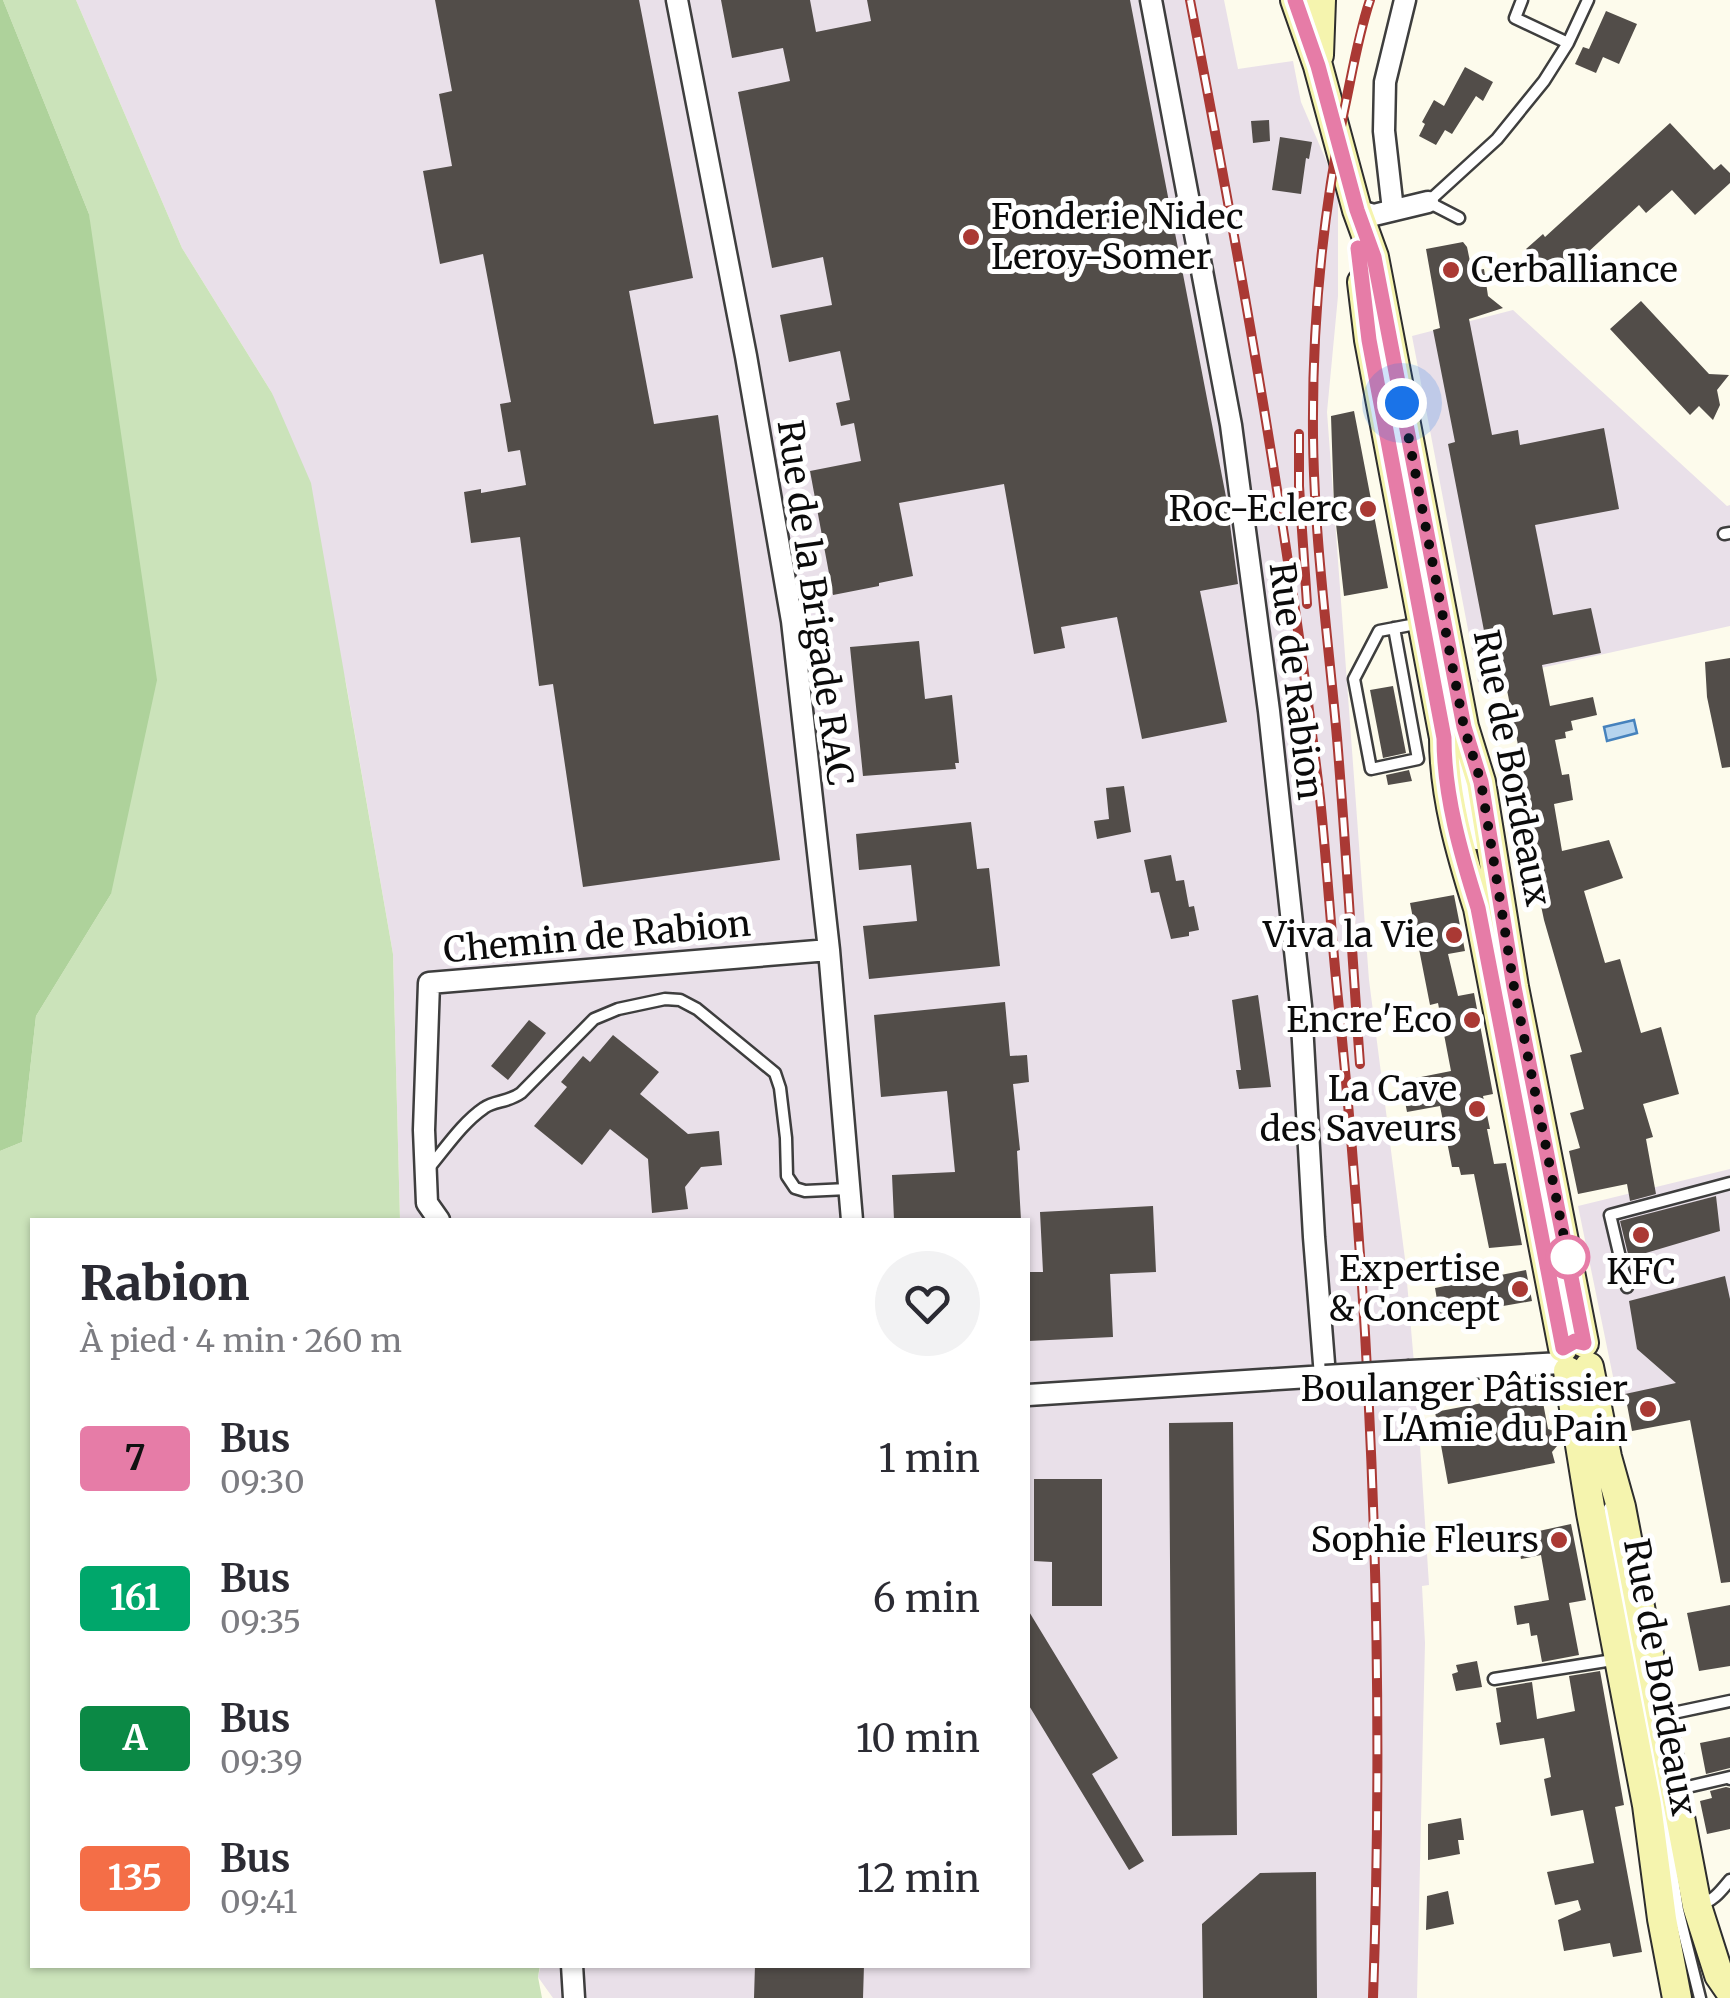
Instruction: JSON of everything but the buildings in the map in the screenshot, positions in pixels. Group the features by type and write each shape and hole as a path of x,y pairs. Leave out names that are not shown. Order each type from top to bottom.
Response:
{"main road":[{"name":"Rue de Bordeaux","path":"1295,0 1374,257 1464,727 1481,782 1483,875 1478,908 1529,1173 1595,1463 1620,1658 1677,1998"},
{"name":"Rue de Bordeaux","path":"1318,66 1321,0"},
{"name":"Rue de Bordeaux","path":"1357,210 1358,257 1369,340 1444,738 1431,759 1457,832 1483,875 1514,987 1573,1358"},
{"name":"Rue de Bordeaux","path":"1595,1463 1621,1507 1697,1906 1720,1974 1730,1991"}],"street":[{"name":"Rue de la Brigade RAC","path":"677,0 746,356 792,621 830,950 852,1218"},
{"name":"Rue de Rabion","path":"1151,0 1231,424 1268,711 1301,1006 1325,1376"},
{"path":"1393,210 1384,131 1385,82 1406,0"},
{"path":"1357,210 1374,215 1428,202"},
{"name":"Chemin de Rabion","path":"438,1218 427,1203 424,1130 430,983 830,950"},
{"path":"1030,1395 1573,1358"},
{"path":"572,1968 574,1998"}],"lane":[{"path":"1310,0 1318,66"},
{"path":"1522,0 1515,18 1568,43"},
{"path":"1459,218 1428,202 1497,138 1544,80 1568,43 1588,0"},
{"path":"1358,257 1374,313 1483,875"},
{"path":"1394,628 1431,759 1371,769 1354,679 1379,631 1394,628 1423,623"},
{"path":"426,1172 487,1105 510,1101 521,1093 594,1019 618,1009 680,1000 775,1073 786,1138 787,1176 795,1188 848,1189"},
{"path":"1627,1287 1610,1215 1730,1183"},
{"path":"1595,1463 1662,1800 1678,1910 1700,1998"},
{"path":"1595,1463 1610,1524"},
{"path":"1494,1679 1620,1658"},
{"path":"1660,1708 1678,1712 1730,1702"},
{"path":"1674,1790 1730,1778"},
{"path":"1697,1906 1706,1904 1730,1880"}],"shaded area":[{"path":"76,0 1224,0 1238,69 1293,61 1301,102 1338,188 1338,296 1327,412 1369,980 1405,1259 1429,1585 1422,1586 1425,1643 1417,1998 553,1998 538,1977 540,1968 1030,1968 1030,1218 400,1218 393,954 346,683 272,393 182,248"},
{"path":"1513,310 1730,505 1730,626 1478,682 1412,336"},
{"path":"1730,1169 1730,1373 1617,1396 1578,1206"}],"green space":[{"path":"0,0 89,214 157,680 111,894 36,1016 22,1142 0,1151"},
{"path":"3,0 76,0 182,248 272,393 311,483 393,954 400,1218 30,1218 30,1968 540,1968 542,1998 0,1998 0,1151 22,1142 36,1016 111,894 89,214"}],"water":[{"path":"1634,720 1637,733 1607,741 1604,727"}],"railway":[{"path":"1190,0 1245,298 1307,698 1350,1123 1373,1498 1377,1748 1373,1998"},
{"path":"1360,1064 1316,511 1313,394 1320,272 1330,191 1370,0"},
{"path":"1299,434 1307,604"}],"bus line":[{"name":"7","path":"1295,0 1374,257 1464,727 1481,782 1514,987 1584,1343 1570,1342 1563,1348 1478,908 1452,807 1444,738 1369,340 1358,248"}],"place":[{"name":"Fonderie Nidec Leroy-Somer","path":"971,237"},
{"name":"Cerballiance","path":"1451,270"},
{"name":"Roc-Eclerc","path":"1368,509"},
{"name":"Viva la Vie","path":"1454,935"},
{"name":"Encre'Eco","path":"1472,1020"},
{"name":"La Cave des Saveurs","path":"1477,1109"},
{"name":"KFC","path":"1641,1235"},
{"name":"Expertise & Concept","path":"1520,1289"},
{"name":"Boulanger Pâtissier L'Amie du Pain","path":"1648,1409"},
{"name":"Sophie Fleurs","path":"1559,1540"}],"route":[{"path":"1402,403 1464,727 1481,782 1514,987 1568,1257"}]}
